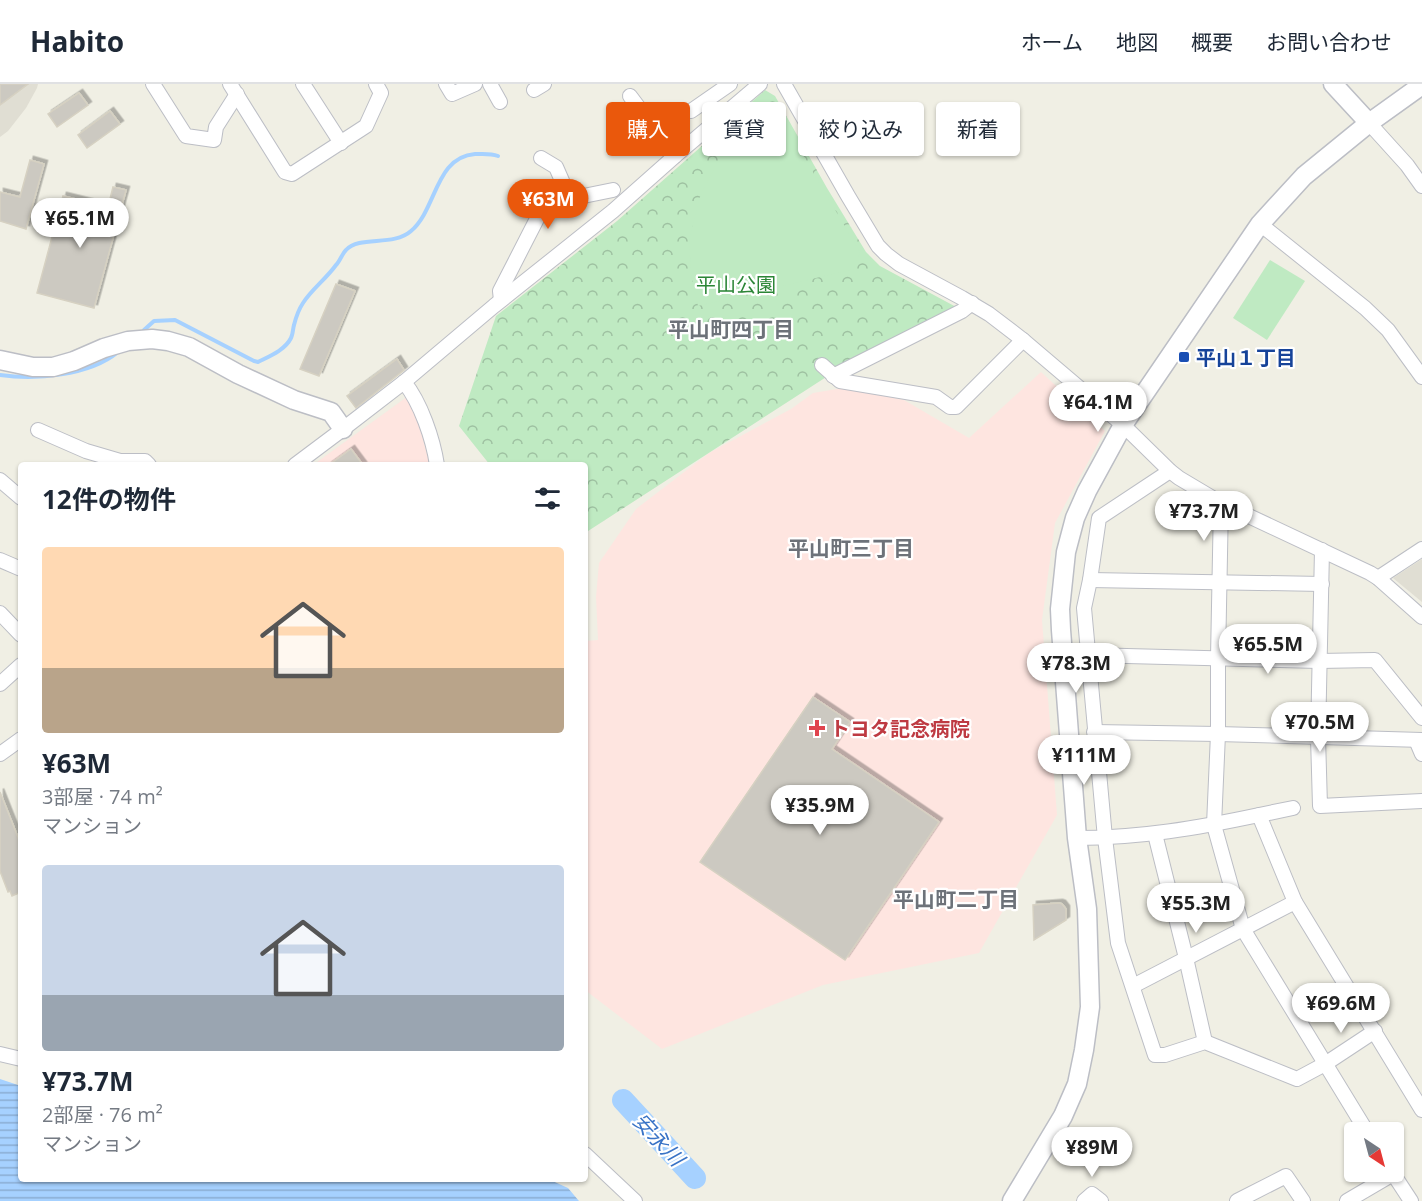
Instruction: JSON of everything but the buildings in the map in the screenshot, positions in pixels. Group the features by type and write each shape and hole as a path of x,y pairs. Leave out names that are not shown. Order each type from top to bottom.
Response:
{"street":[{"path":"153,84 186,136 214,140 216,127 233,89"},
{"path":"303,84 341,143"},
{"path":"233,89 285,172 292,174 366,126 381,93 376,84"},
{"path":"446,84 452,94 475,84"},
{"path":"490,84 500,102"},
{"path":"691,111 710,90 730,84"},
{"path":"690,142 745,89 760,84"},
{"path":"784,84 848,196 886,254 899,264 989,314 1123,425 1179,478 1221,503 1370,573 1422,617"},
{"path":"1333,84 1407,165 1422,186"},
{"path":"1012,1201 1063,1116 1077,1084 1090,1007 1087,909 1077,838 1060,630 1066,552 1075,518 1123,425 1260,224 1304,177 1369,123 1422,86"},
{"path":"630,96 634,102"},
{"path":"299,462 404,382 501,300 613,211 675,156"},
{"path":"542,158 556,167 570,199"},
{"path":"501,300 500,291 541,211 549,204 613,190"},
{"path":"1260,224 1365,308 1388,330 1422,377"},
{"path":"833,376 962,311 972,303"},
{"path":"0,360 33,367 53,367 128,341 152,339 168,341 189,347 238,374 294,400 330,412 344,429"},
{"path":"822,365 840,381 936,397 950,407 956,407 1023,340"},
{"path":"404,382 412,392 434,444 437,462"},
{"path":"38,430 86,451 120,462 145,460 147,462"},
{"path":"1170,471 1099,518 1084,608 1094,732 1118,943 1155,1055 1165,1055 1205,1042 1297,1079 1325,1064 1375,1031"},
{"path":"0,480 18,495"},
{"path":"1221,503 1218,734 1214,825 1243,929 1361,1122"},
{"path":"1378,578 1422,549"},
{"path":"1322,550 1318,737 1320,806 1422,801"},
{"path":"0,560 18,568"},
{"path":"1090,580 1322,584"},
{"path":"0,613 18,632"},
{"path":"1088,655 1319,661 1375,660 1422,718"},
{"path":"0,684 18,668"},
{"path":"1094,732 1419,740 1422,754"},
{"path":"0,754 18,741"},
{"path":"1077,838 1155,834 1214,825 1293,808"},
{"path":"1259,815 1295,902 1422,1110"},
{"path":"1155,834 1205,1042"},
{"path":"1132,986 1295,902"},
{"path":"0,1054 18,1058"},
{"path":"588,1157 635,1201"},
{"path":"1237,1201 1286,1176 1303,1201"},
{"path":"1347,1201 1378,1182"},
{"path":"1398,1182 1411,1201"},
{"path":"1083,1201 1092,1194 1101,1201"}],"shaded area":[{"path":"0,84 38,84 26,108 8,131 0,137"},
{"name":"トヨタ記念病院","path":"1041,372 1105,431 1055,523 1042,620 1057,815 979,953 823,985 662,1049 588,992 588,641 598,640 596,597 599,563 636,509 709,453 791,409 813,393 843,388 904,400 969,438"},
{"path":"411,394 429,462 317,462"},
{"path":"1422,559 1422,602 1393,578"}],"green space":[{"name":"平山公園","path":"765,90 775,96 778,102 751,102"},
{"name":"平山公園","path":"786,115 798,137 798,156 809,156 866,252 880,266 958,308 834,372 588,531 588,462 488,462 459,426 496,316 617,221 702,146 702,156 786,156"},
{"path":"786,126 798,147 798,156 803,156 860,252 854,269 698,306 691,275 689,239 699,199 722,156 786,156"},
{"path":"1270,260 1305,281 1267,340 1233,318"}],"water":[{"path":"0,1079 18,1085 18,1182 555,1182 568,1188 579,1201 0,1201"}],"waterway":[{"path":"144,330 154,321 175,320 258,362 281,349 288,342 303,303 346,250 360,243 404,236 420,221 444,174 452,164 462,157 475,154 498,156"},
{"path":"0,375 29,377 77,371 106,360 118,352"},
{"name":"安永川","path":"623,1100 695,1178"}],"place":[{"name":"平山１丁目","path":"1184,357"},
{"name":"トヨタ記念病院","path":"817,728"}],"district":[{"name":"平山町四丁目","path":"731,329"},
{"name":"平山町三丁目","path":"851,548"},
{"name":"平山町二丁目","path":"956,899"}]}
